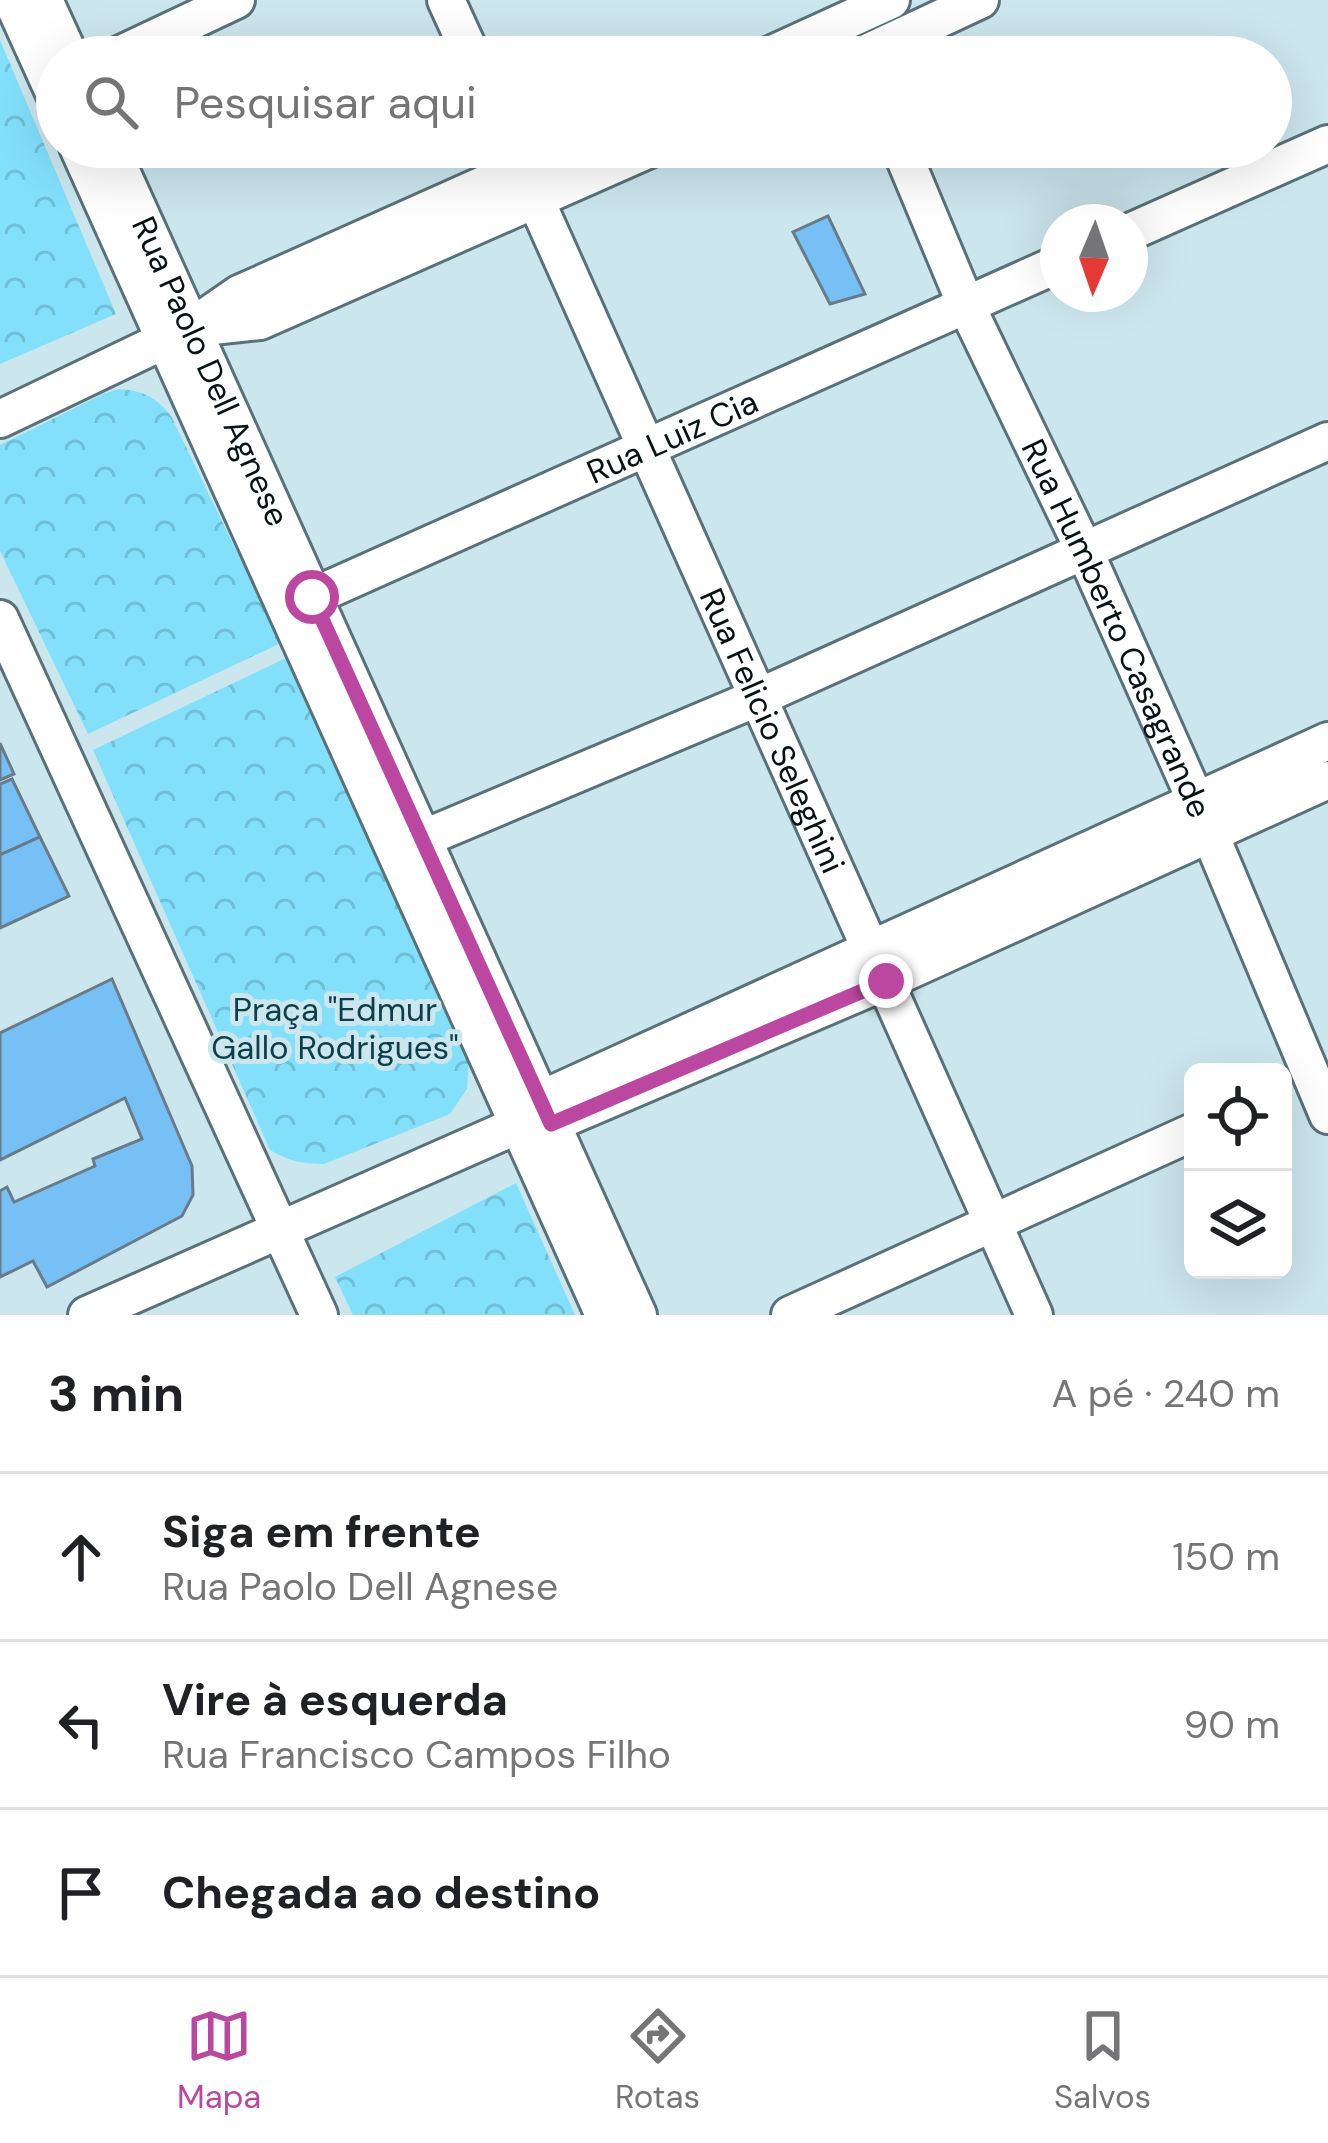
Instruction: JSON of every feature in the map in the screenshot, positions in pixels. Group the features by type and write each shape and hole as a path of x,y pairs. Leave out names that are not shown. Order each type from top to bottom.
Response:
{"street":[{"path":"12,0 36,41"},
{"path":"44,0 51,36"},
{"path":"160,36 236,0"},
{"path":"446,0 462,36"},
{"path":"800,36 841,10 892,0"},
{"path":"904,36 980,0"},
{"path":"1292,160 1328,144"},
{"name":"Rua Paolo Dell Agnese","path":"89,168 177,334 408,845 536,1117 638,1315"},
{"name":"Rua Paolo Dell Agnese","path":"118,168 177,334"},
{"name":"Rua Humberto Casagrande","path":"909,168 966,305 1085,552 1202,817 1307,1080 1328,1115"},
{"path":"1148,224 1274,168"},
{"path":"0,419 177,334 260,321 523,171"},
{"name":"Rua Felicio Seleghini","path":"523,171 1034,1315"},
{"name":"Rua Luiz Cia","path":"299,603 1040,272"},
{"path":"408,845 759,697 1328,441"},
{"path":"0,619 319,1315"},
{"path":"87,1315 1202,817 1328,741"},
{"path":"1202,817 1328,780"},
{"name":"Rua Paolo Dell Agnese","path":"536,1117 604,1315"},
{"path":"790,1315 1184,1136"}],"green space":[{"path":"0,40 36,125 36,168 54,168 116,314 0,364"},
{"path":"118,389 148,396 171,416 281,643 88,734 0,551 0,445"},
{"name":"Praça \"Edmur Gallo Rodrigues\"","path":"286,658 469,1060 467,1089 450,1114 324,1164 296,1161 270,1150 93,750"},
{"path":"516,1183 575,1315 353,1315 335,1277"}],"building":[{"path":"828,216 865,294 830,304 793,232"},
{"path":"0,743 14,774 0,780"},
{"path":"12,779 40,837 0,855 0,784"},
{"path":"40,837 69,896 0,928 0,855"},
{"path":"112,979 192,1166 193,1195 182,1216 47,1287 33,1261 0,1277 0,1191 7,1187 14,1202 95,1166 93,1159 142,1139 125,1098 0,1160 0,1033"}],"route":[{"path":"312,597 551,1124 886,981"}]}
